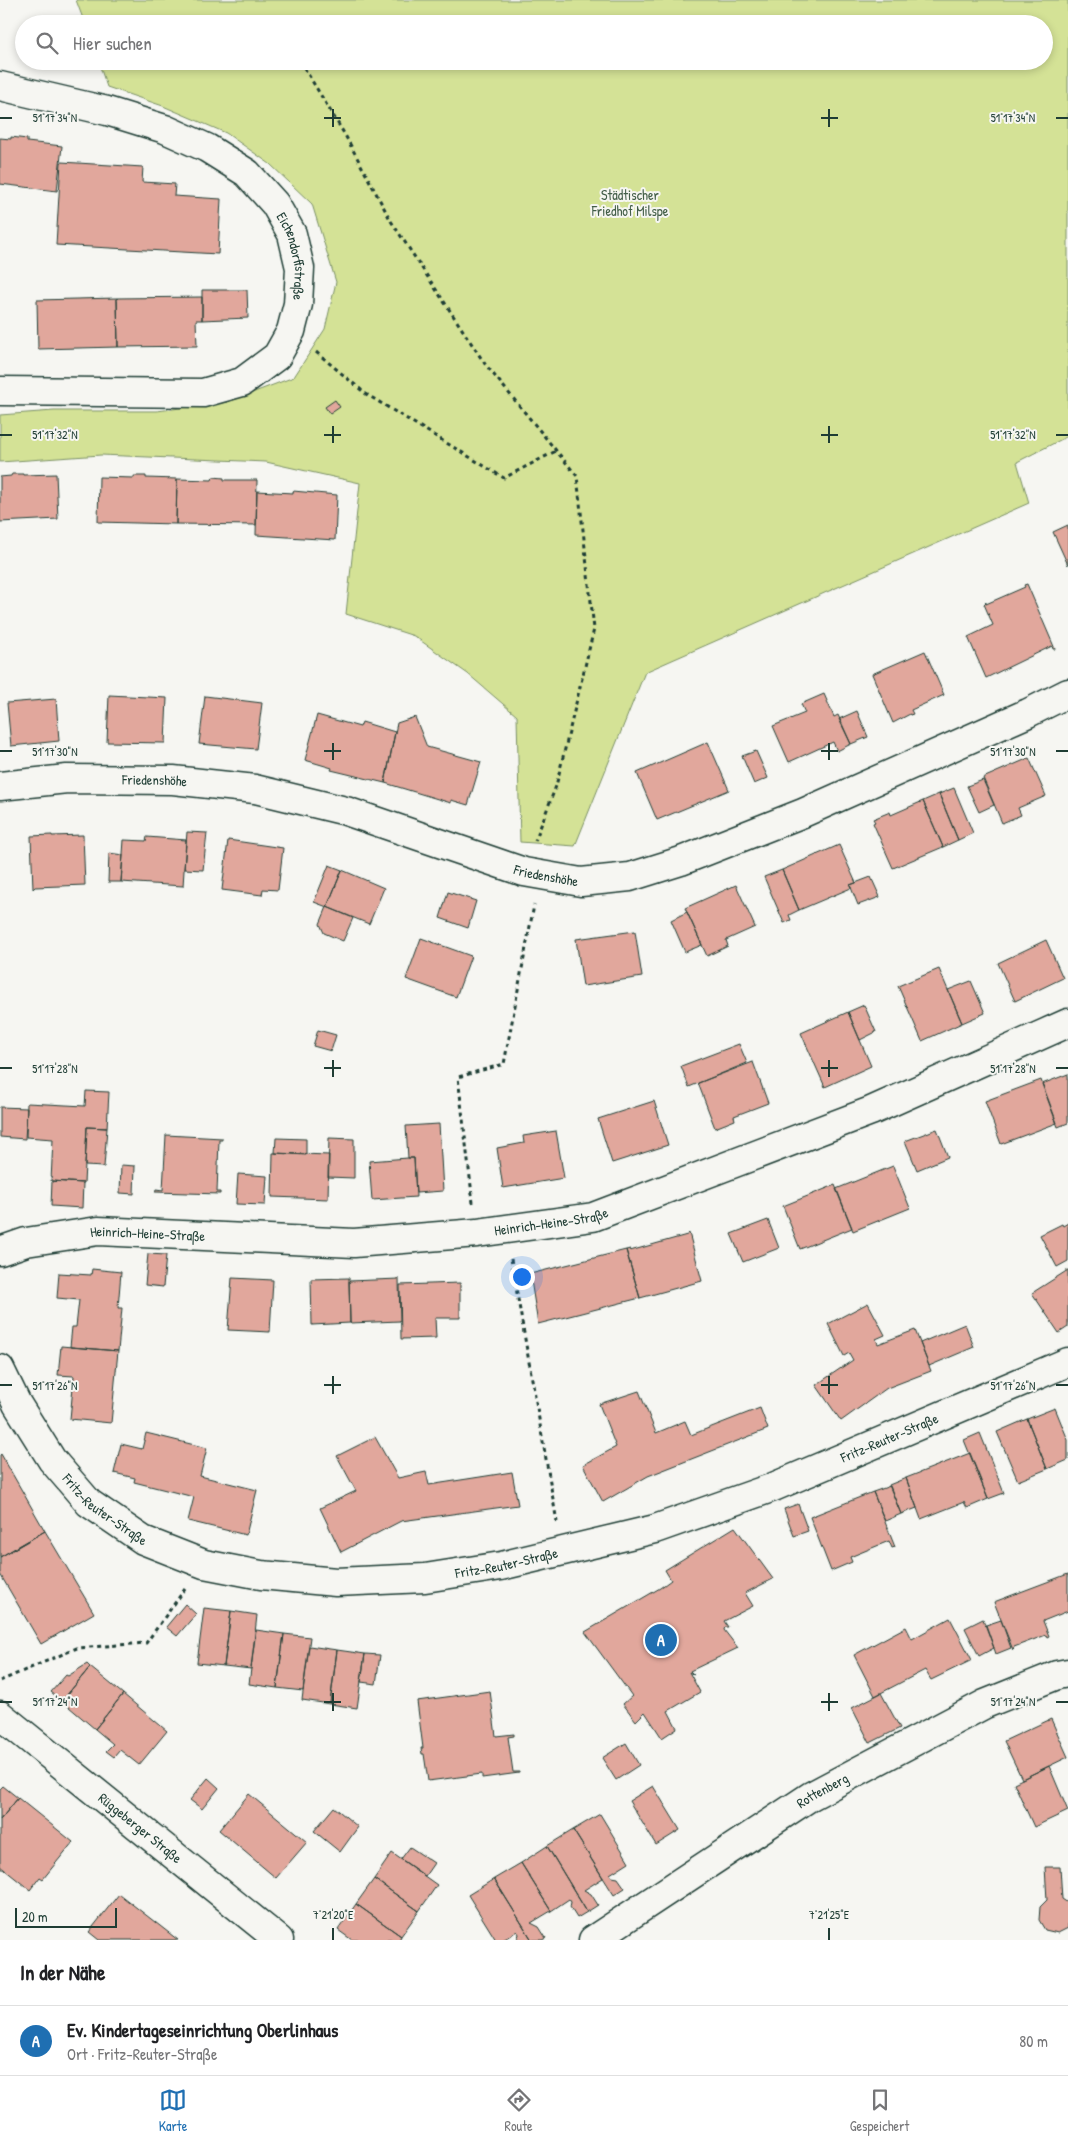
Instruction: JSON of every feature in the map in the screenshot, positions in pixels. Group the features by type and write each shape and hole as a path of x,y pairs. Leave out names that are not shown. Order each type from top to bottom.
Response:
{"street":[{"name":"Eichendorffstraße","path":"0,86 108,111 165,129 207,148 247,173 275,204 292,234 300,268 298,304 291,331 277,356 242,382 203,393 0,391"},
{"name":"Friedenshöhe","path":"0,786 67,779 173,780 255,789 346,811 532,873 581,882 630,877 681,861 803,813 1028,713 1068,693"},
{"name":"Heinrich-Heine-Straße","path":"0,1251 26,1242 98,1231 354,1243 476,1233 593,1217 871,1111 1068,1024"},
{"name":"Fritz-Reuter-Straße","path":"0,1369 17,1404 52,1460 88,1503 142,1540 204,1564 261,1575 336,1582 425,1578 501,1566 655,1529 771,1488 1068,1362"},
{"name":"Rottenberg","path":"593,1940 811,1796 985,1704 1057,1675 1068,1674"},
{"name":"Rüggeberger Straße","path":"0,1715 252,1931 280,1940"}],"path":[{"path":"305,70 345,135 391,221 485,364 577,476 594,629 556,786 532,873 504,1064 458,1077 476,1233"},
{"path":"291,331 366,394 504,478 556,451"},
{"path":"506,1229 562,1552"},
{"path":"0,1681 78,1648 146,1643 204,1564"}],"green space":[{"name":"Städtischer Friedhof Milspe","path":"76,0 1068,0 1068,436 1017,462 1029,503 645,672 575,846 520,842 517,716 468,674 414,636 346,614 360,483 266,462 101,455 0,462 0,415 54,411 157,411 228,402 294,377 325,329 336,282 312,204 270,164 226,133 163,106 107,87 101,70 1053,70 1053,15 82,15"}],"building":[{"path":"11,137 27,139 27,142 62,146 57,191 0,184 0,138 11,139"},
{"path":"61,162 143,167 142,182 175,184 174,196 221,199 218,254 56,245"},
{"path":"202,290 247,290 248,318 202,320"},
{"path":"202,297 202,320 196,320 197,346 118,347 117,298"},
{"path":"117,298 118,347 38,349 37,300"},
{"path":"335,400 340,407 330,414 325,407"},
{"path":"12,474 56,474 58,519 0,522 0,477 11,476"},
{"path":"134,476 177,479 176,524 98,522 99,477 134,478"},
{"path":"213,477 224,478 224,480 257,480 256,525 176,524 177,479 212,480"},
{"path":"257,491 293,493 293,491 337,495 335,540 256,535"},
{"path":"1068,525 1068,565 1053,532"},
{"path":"1027,584 1055,649 1052,646 986,678 968,637 993,625 984,604 986,602 986,604 1025,587 1024,585"},
{"path":"925,651 944,695 911,710 913,714 893,723 872,674"},
{"path":"824,694 834,717 838,715 851,744 837,751 833,742 789,762 773,726 805,713 801,704"},
{"path":"109,695 167,698 165,743 107,742"},
{"path":"205,696 262,703 256,749 199,744"},
{"path":"56,699 59,741 11,746 7,703"},
{"path":"857,711 868,737 851,744 839,719"},
{"path":"317,715 360,727 362,722 395,732 385,783 331,770 332,768 305,760"},
{"path":"415,717 427,747 481,762 468,805 451,800 451,803 385,783 397,723"},
{"path":"708,742 729,790 657,820 637,773"},
{"path":"756,751 768,778 754,784 742,756"},
{"path":"1029,758 1046,796 1018,808 1021,815 1002,823 983,778"},
{"path":"983,780 994,805 979,812 967,786"},
{"path":"954,788 973,833 958,840 939,794"},
{"path":"939,794 958,840 943,847 923,801"},
{"path":"923,801 943,847 893,868 873,823 875,822 873,819 890,812 891,815"},
{"path":"187,832 207,833 203,870 184,869"},
{"path":"83,835 85,885 35,887 33,889 31,836"},
{"path":"147,837 186,840 183,886 121,882 124,840 146,841"},
{"path":"228,840 283,848 278,890 263,889 262,895 222,890"},
{"path":"839,845 856,883 850,885 851,888 799,910 782,870"},
{"path":"109,853 123,855 121,882 108,882"},
{"path":"329,865 342,870 327,907 314,902"},
{"path":"342,870 384,888 369,924 327,907"},
{"path":"782,870 799,910 789,915 791,920 784,923 764,877"},
{"path":"871,877 880,897 858,905 850,885"},
{"path":"736,885 755,927 726,940 728,946 707,956 685,908"},
{"path":"448,892 476,901 468,928 440,918"},
{"path":"327,907 353,918 343,941 324,933 320,924"},
{"path":"687,912 702,945 685,952 671,920"},
{"path":"635,931 642,977 583,986 576,939"},
{"path":"421,938 471,956 456,997 406,979"},
{"path":"1046,940 1063,978 1015,1001 998,963"},
{"path":"939,969 962,1023 922,1041 898,986"},
{"path":"971,981 985,1013 962,1023 948,990"},
{"path":"864,1005 876,1032 860,1040 848,1012"},
{"path":"848,1012 871,1066 825,1087 801,1033"},
{"path":"318,1030 336,1035 331,1051 313,1046"},
{"path":"739,1044 747,1063 689,1087 681,1066"},
{"path":"753,1062 768,1103 734,1116 735,1120 715,1128 698,1083"},
{"path":"1068,1074 1068,1123 1058,1127 1042,1084"},
{"path":"1041,1080 1057,1123 1001,1144 985,1101"},
{"path":"86,1091 109,1092 107,1128 87,1127 84,1183 51,1181 53,1139 26,1137 27,1103 85,1106"},
{"path":"654,1101 668,1145 612,1163 598,1119"},
{"path":"0,1107 27,1108 25,1139 0,1137"},
{"path":"439,1124 443,1191 416,1193 414,1158 408,1158 406,1126"},
{"path":"87,1127 107,1128 104,1167 85,1166"},
{"path":"937,1129 948,1157 917,1170 905,1141"},
{"path":"556,1131 564,1178 503,1188 497,1148 524,1143 523,1136"},
{"path":"166,1135 222,1138 222,1140 219,1140 217,1192 220,1192 220,1194 155,1192 156,1189 163,1190"},
{"path":"276,1138 306,1139 306,1155 275,1153"},
{"path":"329,1138 354,1139 354,1178 328,1177"},
{"path":"273,1153 329,1155 328,1199 272,1197"},
{"path":"414,1158 416,1197 372,1200 369,1161"},
{"path":"121,1165 135,1166 134,1194 120,1193"},
{"path":"893,1166 910,1208 853,1231 836,1189"},
{"path":"238,1174 267,1176 265,1205 236,1204"},
{"path":"52,1181 83,1183 82,1208 51,1206"},
{"path":"835,1185 852,1228 800,1249 783,1206"},
{"path":"768,1220 779,1248 743,1262 731,1234"},
{"path":"1068,1223 1068,1261 1057,1267 1040,1235"},
{"path":"689,1233 702,1281 640,1298 626,1250 630,1249 630,1251"},
{"path":"626,1250 640,1298 538,1324 530,1274"},
{"path":"148,1254 166,1255 163,1287 145,1285"},
{"path":"92,1269 121,1272 118,1308 122,1308 118,1351 70,1347 72,1327 76,1327 79,1300 57,1298 59,1273 91,1275"},
{"path":"1068,1270 1068,1327 1059,1333 1032,1293"},
{"path":"232,1278 273,1280 270,1332 228,1330"},
{"path":"349,1278 350,1323 312,1325 311,1279"},
{"path":"399,1279 400,1321 350,1323 349,1281"},
{"path":"460,1283 460,1318 435,1318 436,1338 401,1339 400,1285"},
{"path":"868,1303 885,1335 876,1339 878,1344 915,1330 931,1371 887,1388 841,1421 816,1385 853,1360 849,1353 844,1356 828,1324"},
{"path":"965,1324 974,1347 929,1366 920,1343"},
{"path":"61,1346 118,1351 111,1423 70,1419 74,1376 58,1375"},
{"path":"639,1391 656,1433 685,1421 691,1435 760,1408 768,1429 648,1476 603,1502 583,1465 616,1447 599,1404"},
{"path":"1055,1408 1068,1440 1068,1460 1047,1469 1027,1419"},
{"path":"1027,1419 1047,1469 1018,1481 997,1432"},
{"path":"146,1433 207,1448 200,1476 257,1490 246,1535 188,1521 194,1497 134,1482 135,1478 114,1473 121,1444 142,1449"},
{"path":"980,1433 1004,1493 988,1499 964,1440"},
{"path":"375,1437 398,1478 426,1472 429,1485 512,1472 518,1505 401,1521 341,1552 320,1508 356,1491 337,1456"},
{"path":"970,1453 988,1499 967,1508 964,1502 921,1519 906,1478"},
{"path":"0,1455 45,1531 0,1557"},
{"path":"906,1478 917,1508 901,1514 889,1485"},
{"path":"890,1486 901,1514 885,1521 873,1492"},
{"path":"873,1492 895,1547 892,1548 889,1541 850,1557 852,1562 831,1571 810,1517"},
{"path":"798,1504 808,1531 794,1536 784,1509"},
{"path":"735,1527 773,1579 745,1593 753,1606 724,1621 728,1627 725,1627 724,1630 738,1648 690,1671 694,1675 689,1672 700,1692 668,1711 677,1728 662,1738 645,1712 636,1721 623,1704 632,1696 585,1632 660,1588 671,1580 665,1570"},
{"path":"45,1531 94,1613 41,1644 0,1574 0,1557"},
{"path":"1068,1574 1068,1611 1043,1621 1049,1636 1047,1637 1046,1635 1014,1647 1013,1650 994,1602"},
{"path":"185,1604 196,1614 177,1636 166,1627"},
{"path":"204,1608 231,1611 224,1666 197,1663"},
{"path":"231,1611 257,1615 251,1669 224,1666"},
{"path":"950,1618 972,1660 931,1680 925,1670 875,1696 854,1655 906,1627 912,1639"},
{"path":"983,1619 994,1648 979,1656 965,1628"},
{"path":"1001,1620 1011,1648 996,1654 986,1625"},
{"path":"256,1630 284,1634 277,1688 249,1684"},
{"path":"284,1634 310,1637 303,1691 277,1688"},
{"path":"309,1646 337,1650 330,1704 302,1700"},
{"path":"337,1650 365,1654 357,1708 330,1704"},
{"path":"365,1654 380,1655 376,1684 361,1682"},
{"path":"87,1664 90,1667 62,1701 51,1692 66,1675 68,1676"},
{"path":"90,1667 123,1694 95,1729 62,1701"},
{"path":"490,1691 496,1736 514,1734 514,1736 508,1737 513,1772 519,1773 482,1778 482,1774 428,1781 424,1754 422,1754 421,1748 423,1748 417,1701"},
{"path":"881,1693 900,1728 870,1743 852,1708"},
{"path":"123,1694 167,1731 139,1765 120,1750 114,1757 106,1751 113,1744 95,1729"},
{"path":"1051,1719 1068,1757 1022,1779 1004,1741"},
{"path":"626,1743 639,1765 616,1780 602,1758"},
{"path":"1049,1766 1068,1811 1034,1827 1014,1783"},
{"path":"208,1778 219,1788 202,1809 190,1800"},
{"path":"3,1786 18,1798 0,1820 0,1789"},
{"path":"653,1786 680,1830 656,1845 629,1801"},
{"path":"249,1794 307,1842 276,1878 219,1830"},
{"path":"18,1798 73,1842 43,1879 40,1877 30,1890 0,1866 0,1820"},
{"path":"334,1807 358,1827 340,1852 314,1831"},
{"path":"600,1814 629,1862 610,1874 612,1877 618,1878 625,1888 614,1895 573,1830"},
{"path":"573,1830 603,1878 584,1890 591,1894 598,1905 587,1912 547,1846"},
{"path":"547,1846 587,1912 577,1918 570,1907 571,1902 569,1899 551,1911 521,1863"},
{"path":"410,1847 434,1863 425,1876 401,1859"},
{"path":"392,1853 437,1885 419,1911 374,1879"},
{"path":"521,1863 551,1911 531,1923 539,1927 546,1938 542,1940 532,1940 494,1879"},
{"path":"1045,1867 1060,1867 1062,1899 1068,1903 1068,1928 1058,1933 1045,1930 1039,1920 1040,1907 1047,1900"},
{"path":"374,1879 419,1911 401,1936 356,1904"},
{"path":"494,1879 532,1940 517,1940 519,1934 517,1931 503,1940 496,1940 468,1895"},
{"path":"119,1894 178,1940 99,1940 89,1932"},
{"path":"356,1904 401,1936 399,1940 352,1940 338,1930"}],"place":[{"name":"Ev. Kindertageseinrichtung Oberlinhaus","path":"661,1640"}]}
